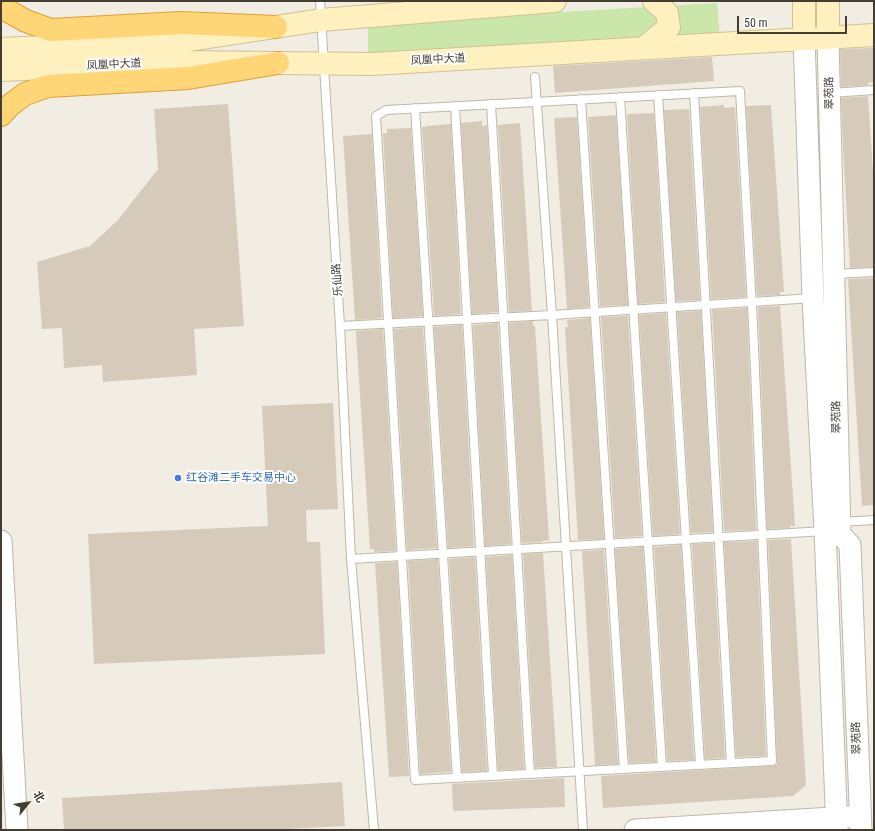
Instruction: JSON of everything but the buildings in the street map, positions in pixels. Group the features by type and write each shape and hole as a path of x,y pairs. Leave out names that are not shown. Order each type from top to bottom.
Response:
{"highway":[{"path":"1,7 26,21 51,30 181,23 276,27"},
{"path":"1,115 9,106 25,94 48,86 188,78 278,63"}],"main road":[{"name":"凤凰中大道","path":"1,50 183,41 276,27 320,11 555,1"},
{"path":"644,48 669,27 667,13 654,1"},
{"name":"翠苑路","path":"804,1 804,39"},
{"name":"翠苑路","path":"828,1 828,38"},
{"name":"凤凰中大道","path":"1,70 183,62 372,64 874,35"}],"street":[{"name":"翠苑路","path":"828,38 834,274 832,526 836,824"},
{"name":"翠苑路","path":"804,39 813,298 832,526 850,545 865,821"},
{"path":"1,542 17,830"},
{"path":"635,830 836,824 865,821"}],"lane":[{"name":"乐仙路","path":"320,11 340,326 351,559 374,830"},
{"path":"535,77 552,315 583,830"},
{"path":"830,94 874,90"},
{"path":"740,91 772,761 415,780 376,116 386,110 581,99 740,91"},
{"path":"694,93 731,763"},
{"path":"658,95 700,764"},
{"path":"620,97 662,767"},
{"path":"581,99 624,769"},
{"path":"491,104 530,774"},
{"path":"455,106 493,776"},
{"path":"415,108 457,778"},
{"path":"834,274 874,272"},
{"path":"340,326 503,318 813,298"},
{"path":"351,559 762,534 874,520"}],"green space":[{"path":"717,3 720,38 368,59 368,23"}],"place":[{"name":"红谷滩二手车交易中心","path":"178,478"}]}
